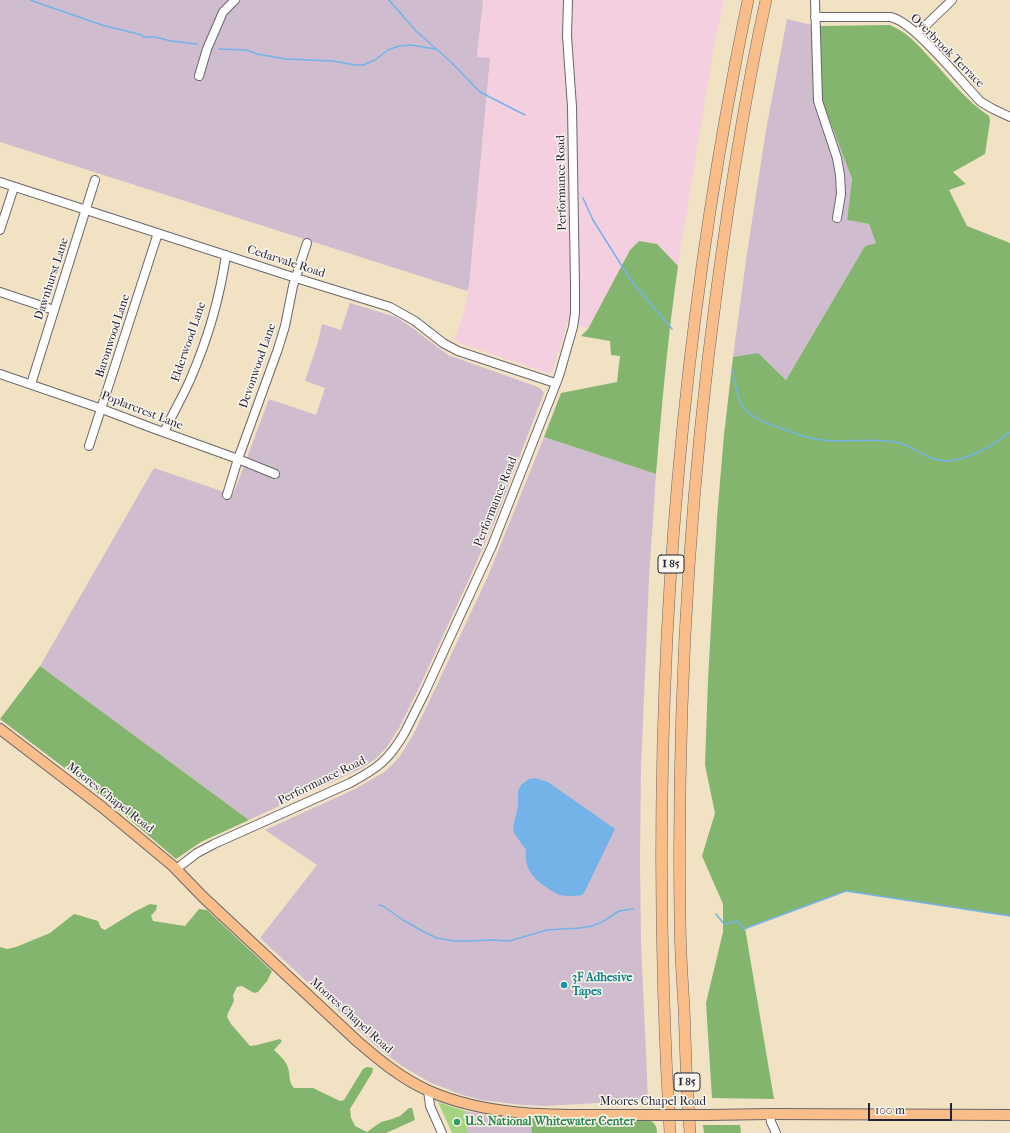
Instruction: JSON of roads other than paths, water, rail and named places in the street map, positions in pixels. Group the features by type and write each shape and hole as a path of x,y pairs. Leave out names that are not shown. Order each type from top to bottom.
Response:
{"highway":[{"path":"727,110 733,36 740,0"},
{"name":"I 85","path":"670,1133 664,1008 662,870 663,740 666,652 673,534 690,358 708,229 727,110 748,0"},
{"name":"I 85","path":"690,1133 680,920 680,766 691,539 710,344 725,228 763,15 767,0"}],"main road":[{"name":"Moores Chapel Road","path":"0,730 102,807 176,869 203,897 366,1049 398,1073 428,1090 467,1104 511,1113 708,1115 1010,1115"}],"street":[{"path":"199,76 207,49 223,12 235,0"},
{"name":"Performance Road","path":"176,869 197,853 214,844 363,776 384,762 393,752 406,732 481,570 509,504 556,383 571,338 575,312 572,107 566,36 568,0"},
{"path":"815,0 818,100 837,158 840,175 841,194 837,218"},
{"path":"916,32 922,29 952,0"},
{"name":"Overbrook Terrace","path":"815,17 893,18 904,22 916,32 981,102 993,110 1010,117"},
{"name":"Dawnhurst Lane","path":"31,384 95,180"},
{"name":"Cedarvale Road","path":"0,182 390,307 398,310 415,321 443,343 458,351 556,383"},
{"path":"0,230 14,187"},
{"name":"Baronwood Lane","path":"90,446 158,233"},
{"name":"Devonwood Lane","path":"227,495 238,459 278,349 296,278 307,243"},
{"name":"Elderwood Lane","path":"164,432 183,395 200,354 215,306 226,255"},
{"path":"0,292 54,310"},
{"name":"Poplarcrest Lane","path":"0,374 102,408 275,474"},
{"path":"428,1090 430,1106 442,1133"},
{"path":"770,1114 771,1122 776,1133"}],"water":[{"path":"535,778 548,782 615,829 582,895 560,895 541,884 530,872 526,862 526,850 514,833 513,827 518,806 518,791 521,785 529,779"}],"waterway":[{"path":"30,0 102,25 142,35 143,37 155,37 171,41 197,44"},
{"path":"389,0 416,31 451,62 480,92 525,115"},
{"path":"219,49 246,50 257,54 286,59 333,61 355,65 363,65 375,60 388,50 399,46 411,45 435,49"},
{"path":"583,198 593,220 632,282 672,329"},
{"path":"732,370 741,404 747,412 763,422 810,438 831,441 890,441 906,445 935,459 948,461 957,460 981,451 1010,432"},
{"path":"716,914 724,924 737,921 744,929 846,891 1010,916"},
{"path":"379,905 383,906 424,932 437,938 454,941 509,941 547,930 592,926 602,922 619,911 633,909"}],"place":[{"name":"3F Adhesive Tapes","path":"564,985"},
{"name":"U.S. National Whitewater Center","path":"457,1122"}]}
